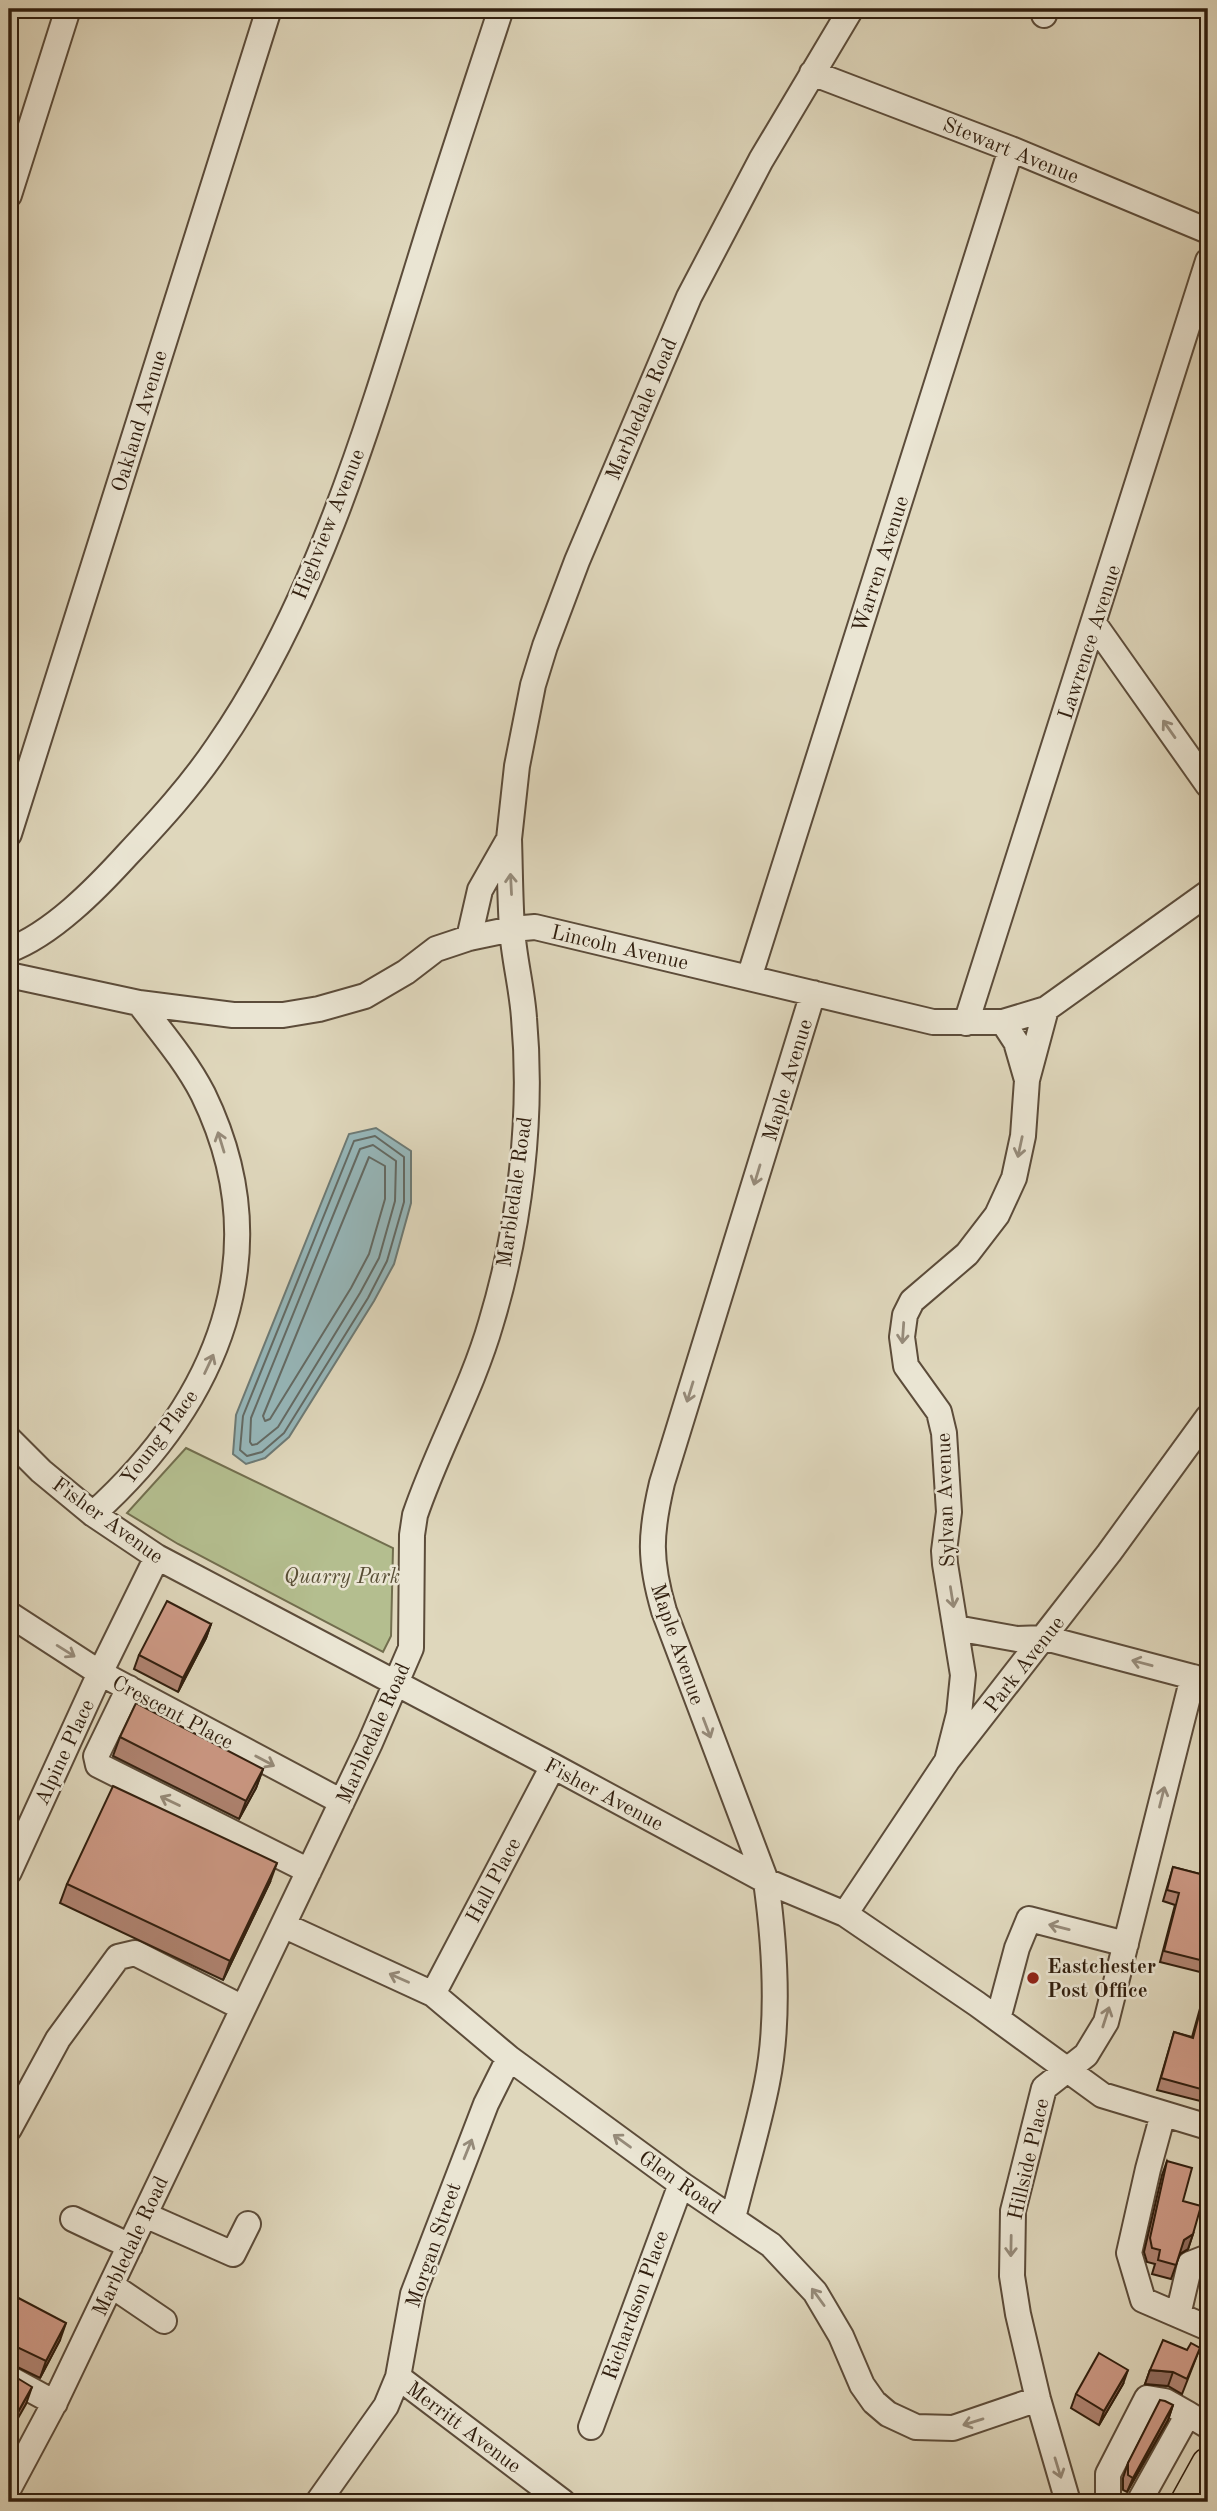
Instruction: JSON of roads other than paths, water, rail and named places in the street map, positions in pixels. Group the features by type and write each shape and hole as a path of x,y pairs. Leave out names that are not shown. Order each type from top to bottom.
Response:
{"main road":[{"path":"1188,2502 1208,2464"}],"street":[{"path":"9,195 68,9"},
{"name":"Oakland Avenue","path":"9,834 269,9"},
{"name":"Highview Avenue","path":"9,950 24,944 76,905 180,799 219,746 274,650 313,569 377,397 501,9"},
{"name":"Marbledale Road","path":"9,2488 55,2403 408,1658 412,1635 412,1535 415,1515 492,1322 519,1185 526,1079 524,1018 512,929 509,839 517,766 533,685 578,561 689,297 761,160 851,9"},
{"name":"Stewart Avenue","path":"812,73 1011,149 1208,231"},
{"name":"Warren Avenue","path":"749,978 1011,149"},
{"name":"Lawrence Avenue","path":"967,1023 1208,261"},
{"path":"1095,625 1208,785"},
{"name":"Marbledale Road","path":"469,938 480,890 509,839"},
{"name":"Lincoln Avenue","path":"9,975 139,1003 233,1015 283,1015 319,1009 365,996 406,972 436,949 469,938 535,927 933,1022 1003,1022 1046,1009 1208,893"},
{"name":"Maple Avenue","path":"733,2218 768,2082 774,2014 771,1920 766,1881 664,1611 653,1569 651,1544 653,1521 662,1483 813,993"},
{"name":"Young Place","path":"93,1514 117,1492 165,1434 197,1387 216,1347 234,1283 237,1252 235,1208 229,1168 217,1129 202,1094 182,1059 139,1003"},
{"name":"Sylvan Avenue","path":"947,1761 959,1714 963,1675 945,1563 949,1512 944,1433 939,1412 906,1366 902,1337 905,1315 912,1301 967,1254 998,1215 1016,1168 1023,1136 1027,1080 1046,1009"},
{"name":"Sylvan Avenue","path":"1003,1022 1016,1042 1027,1080"},
{"name":"Park Avenue","path":"845,1914 947,1761 1045,1638 1208,1417"},
{"name":"Fisher Avenue","path":"9,1439 41,1471 93,1514 157,1558 766,1881 845,1914 1109,2099 1208,2127"},
{"name":"Alpine Place","path":"9,1872 100,1673 157,1558"},
{"name":"Crescent Place","path":"9,1614 100,1673 342,1802"},
{"path":"956,1628 1017,1639 1045,1638 1200,1679"},
{"name":"Hillside Place","path":"1068,2502 1038,2399 1012,2276 1013,2211 1044,2088 1086,2055 1106,2022 1200,1679"},
{"path":"129,1688 96,1756 98,1765 309,1871"},
{"name":"Hall Place","path":"433,1994 553,1766"},
{"path":"998,2019 1017,1948 1029,1919 1126,1944"},
{"name":"Glen Road","path":"283,1925 433,1994 509,2058 681,2184 771,2245 815,2291 841,2336 862,2385 874,2402 888,2414 916,2427 953,2428 1038,2399"},
{"path":"9,2129 58,2039 118,1958 135,1953 243,2008"},
{"name":"Morgan Street","path":"318,2502 386,2406 398,2377 412,2294 486,2104 509,2058"},
{"path":"1163,2114 1129,2253 1143,2300 1208,2328"},
{"name":"Richardson Place","path":"591,2427 681,2184"},
{"path":"145,2214 233,2254 248,2224"},
{"path":"73,2219 130,2246"},
{"path":"1178,2315 1190,2264 1208,2257"},
{"path":"111,2285 164,2321"},
{"name":"Merritt Avenue","path":"398,2377 564,2502"},
{"path":"9,2378 55,2403"},
{"path":"1108,2502 1108,2474 1147,2398 1165,2401 1198,2420 1139,2502"}],"water":[{"path":"376,1128 411,1151 411,1203 394,1264 374,1301 289,1437 265,1458 246,1464 233,1454 236,1415 349,1134"}],"place":[{"name":"Eastchester Post Office","path":"1033,1978"}],"park label":[{"name":"Quarry Park","path":"342,1576"}]}
